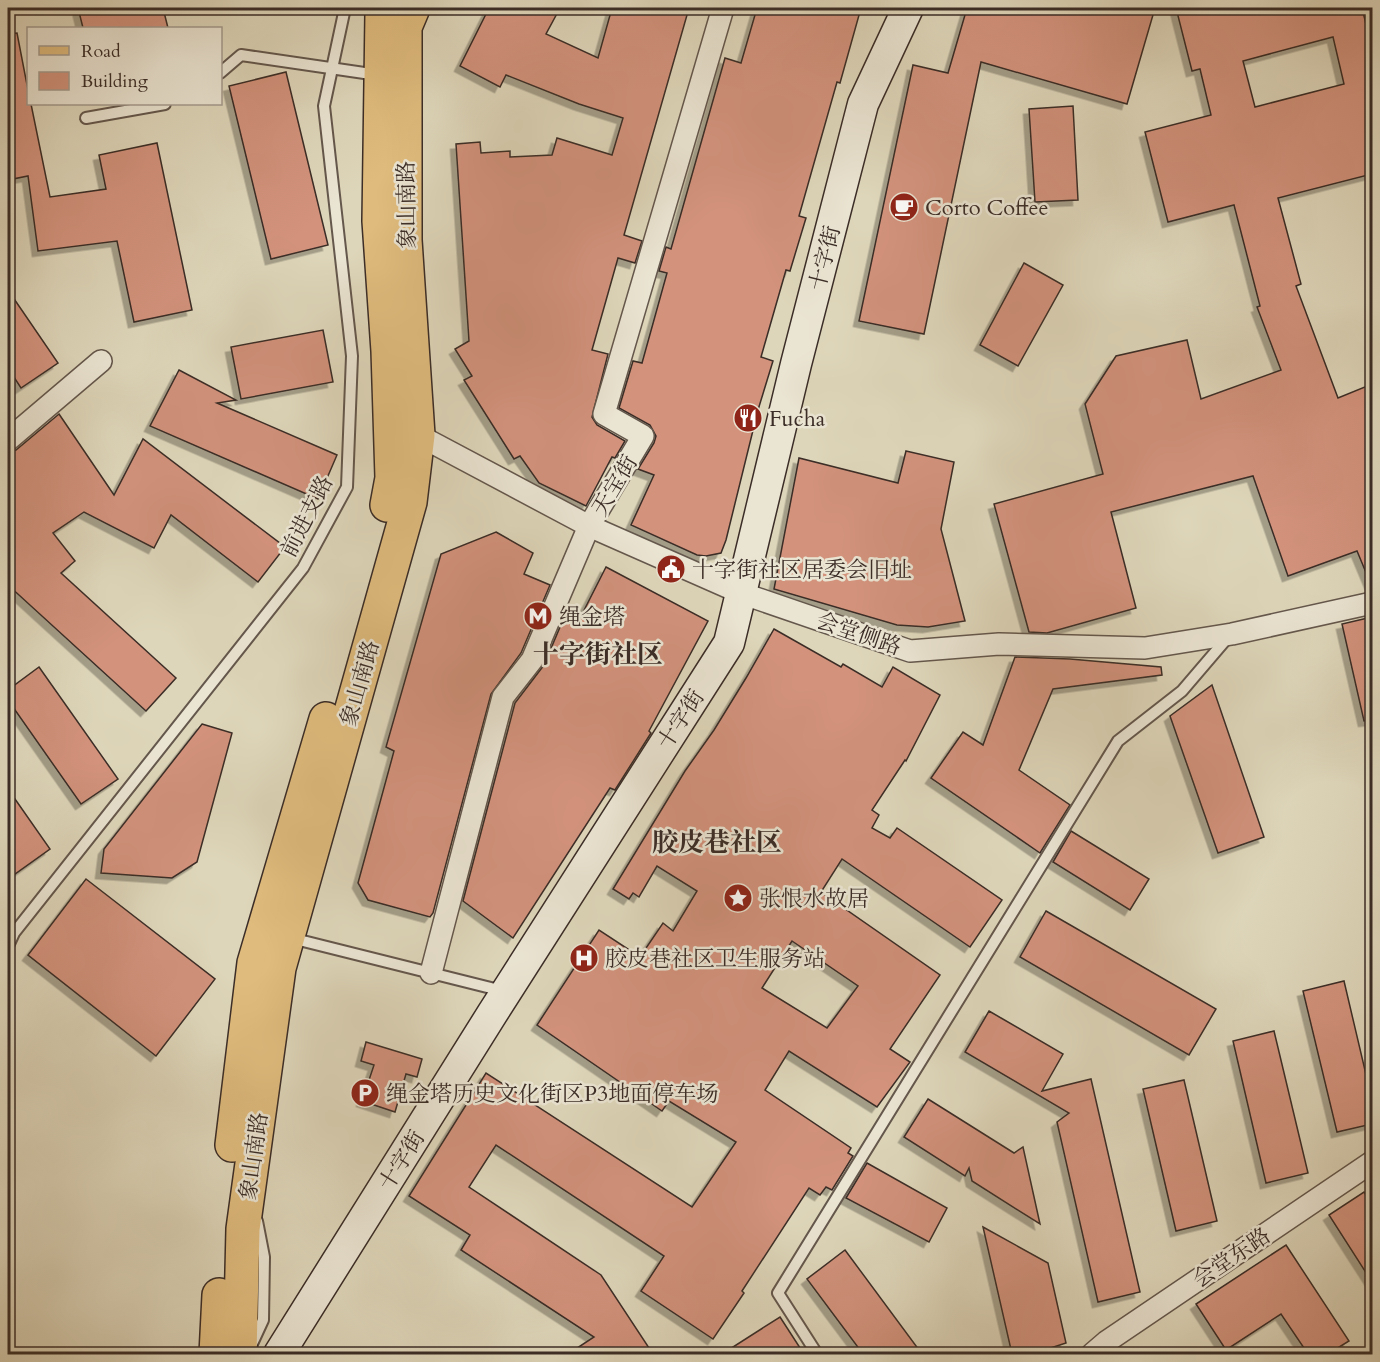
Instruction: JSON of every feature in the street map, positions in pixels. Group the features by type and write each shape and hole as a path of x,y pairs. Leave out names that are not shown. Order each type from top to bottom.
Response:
{"main road":[{"name":"象山南路","path":"216,1354 222,1228 254,963 384,524 392,478 388,351 379,221 382,13 384,8"},
{"name":"象山南路","path":"240,1354 243,1228 279,968 410,502 418,435 405,240 405,27 413,8"}],"street":[{"name":"天宝街","path":"431,973 503,697 532,660 589,526 644,436 604,414 723,8"},
{"name":"十字街","path":"279,1354 506,991 729,643 796,364 864,104 908,8"},
{"path":"8,440 101,361"},
{"name":"会堂侧路","path":"418,435 589,526 741,593 910,651 999,644 1145,648 1232,634 1372,603"},
{"name":"会堂东路","path":"1103,1350 1372,1162"}],"lane":[{"name":"前进支路","path":"8,946 14,933 303,568 347,487 352,356 324,106 345,8"},
{"path":"222,71 241,55 381,75"},
{"path":"86,118 159,105"},
{"path":"817,1354 778,1293 1118,741 1182,691 1232,634"},
{"path":"288,937 506,991"},
{"path":"247,1354 263,1320 264,1257 249,1181"}],"building":[{"path":"78,8 163,8 168,27 83,27"},
{"path":"489,8 560,8 546,34 598,58 612,8 689,8 624,235 642,241 635,263 618,258 592,350 608,354 592,417 597,425 625,441 615,458 612,457 586,506 539,483 520,456 514,459 464,380 472,376 455,349 469,341 456,144 480,142 481,153 510,151 510,157 552,155 557,138 612,155 623,118 579,104 506,75 500,87 460,66"},
{"path":"757,8 861,8 840,83 837,82 799,216 806,218 790,271 786,270 761,357 773,361 758,410 726,540 721,553 706,556 697,555 631,525 654,475 638,469 656,436 650,425 619,408 633,361 642,363 667,273 659,271 666,247 671,249 725,58 741,63"},
{"path":"967,8 1155,8 1127,104 981,62 924,334 859,321 913,65 948,73"},
{"path":"1176,8 1362,8 1367,28 1370,27 1372,39 1372,174 1278,198 1301,284 1296,286 1338,398 1372,384 1372,587 1357,551 1288,576 1253,476 1111,512 1136,608 1047,633 1029,632 994,504 1103,474 1085,404 1116,356 1187,340 1201,399 1281,370 1257,307 1260,306 1234,205 1168,222 1145,132 1211,115 1200,69 1192,71","holes":["1333,37 1344,84 1255,107 1243,61"]},
{"path":"17,33 27,85 27,105 31,105 50,197 106,189 99,155 157,143 192,310 134,322 117,241 38,251 28,176 8,180 8,34"},
{"path":"286,72 328,245 271,259 229,86"},
{"path":"1073,106 1078,200 1035,202 1029,109"},
{"path":"1024,263 1063,285 1018,366 980,345"},
{"path":"8,290 58,363 21,388 8,368"},
{"path":"323,330 333,382 241,399 231,347"},
{"path":"179,370 236,400 217,403 337,455 318,499 150,426"},
{"path":"59,414 114,495 143,439 285,547 258,582 171,515 154,548 84,512 53,533 75,561 61,573 176,678 146,711 8,585 8,452 16,450"},
{"path":"906,451 954,462 941,529 965,621 928,627 897,625 774,589 799,458 898,483"},
{"path":"496,532 533,553 524,574 550,585 521,653 491,694 433,913 430,917 368,900 358,883 394,751 386,747 441,554"},
{"path":"606,567 708,621 649,731 651,733 615,790 610,788 513,938 463,901 515,703 544,665 563,620 576,626"},
{"path":"1372,617 1372,720 1364,721 1342,624"},
{"path":"774,629 841,667 843,664 882,687 893,667 940,695 906,761 872,810 879,815 872,828 890,838 897,828 1002,900 970,947 842,859 821,892 940,975 890,1049 910,1062 877,1107 789,1051 765,1090 851,1148 848,1153 853,1156 832,1190 826,1187 820,1195 809,1188 713,1339 641,1291 664,1256 496,1145 469,1187 601,1275 653,1354 568,1354 594,1337 461,1250 470,1235 409,1196 486,1073 692,1207 736,1142 669,1101 662,1111 537,1025 599,930 640,957 663,923 673,931 697,891 657,866 639,897 633,893 629,899 613,889 685,771 746,678","holes":["792,941 858,986 827,1028 762,988"]},
{"path":"1015,657 1161,667 1162,675 1053,689 1019,770 1070,805 1040,853 931,778 963,732 983,745"},
{"path":"39,667 118,779 81,804 8,700 8,690"},
{"path":"1212,685 1264,837 1218,853 1170,716"},
{"path":"202,724 232,733 197,862 172,878 101,873 104,849"},
{"path":"8,789 50,849 8,879"},
{"path":"1071,831 1149,879 1130,910 1053,862"},
{"path":"86,879 215,979 156,1056 28,955"},
{"path":"1046,911 1216,1009 1189,1055 1020,957"},
{"path":"1344,981 1372,1100 1372,1124 1337,1132 1303,991"},
{"path":"989,1011 1063,1054 1042,1091 1091,1079 1140,1292 1098,1302 1057,1122 1069,1113 965,1052"},
{"path":"1274,1031 1308,1173 1266,1183 1233,1041"},
{"path":"366,1042 422,1059 417,1077 406,1074 395,1112 362,1101 374,1065 361,1061"},
{"path":"1184,1080 1217,1221 1176,1231 1143,1089"},
{"path":"928,1099 1014,1153 1023,1147 1040,1224 972,1181 969,1168 965,1176 904,1137"},
{"path":"867,1163 947,1208 929,1242 846,1198"},
{"path":"1364,1192 1372,1204 1372,1282 1329,1215"},
{"path":"983,1227 1048,1263 1066,1343 1032,1354 1012,1354"},
{"path":"1286,1245 1349,1341 1328,1354 1308,1354 1281,1314 1226,1350 1196,1304"},
{"path":"845,1250 922,1354 863,1354 807,1279"},
{"path":"780,1317 804,1354 722,1354"}],"place":[{"name":"Corto Coffee","path":"904,207"},
{"name":"Fucha","path":"748,418"},
{"name":"十字街社区居委会旧址","path":"671,569"},
{"name":"绳金塔","path":"538,616"},
{"name":"张恨水故居","path":"738,898"},
{"name":"胶皮巷社区卫生服务站","path":"584,958"},
{"name":"绳金塔历史文化街区P3地面停车场","path":"365,1093"}],"district":[{"name":"十字街社区","path":"598,654"},
{"name":"胶皮巷社区","path":"717,842"}]}
